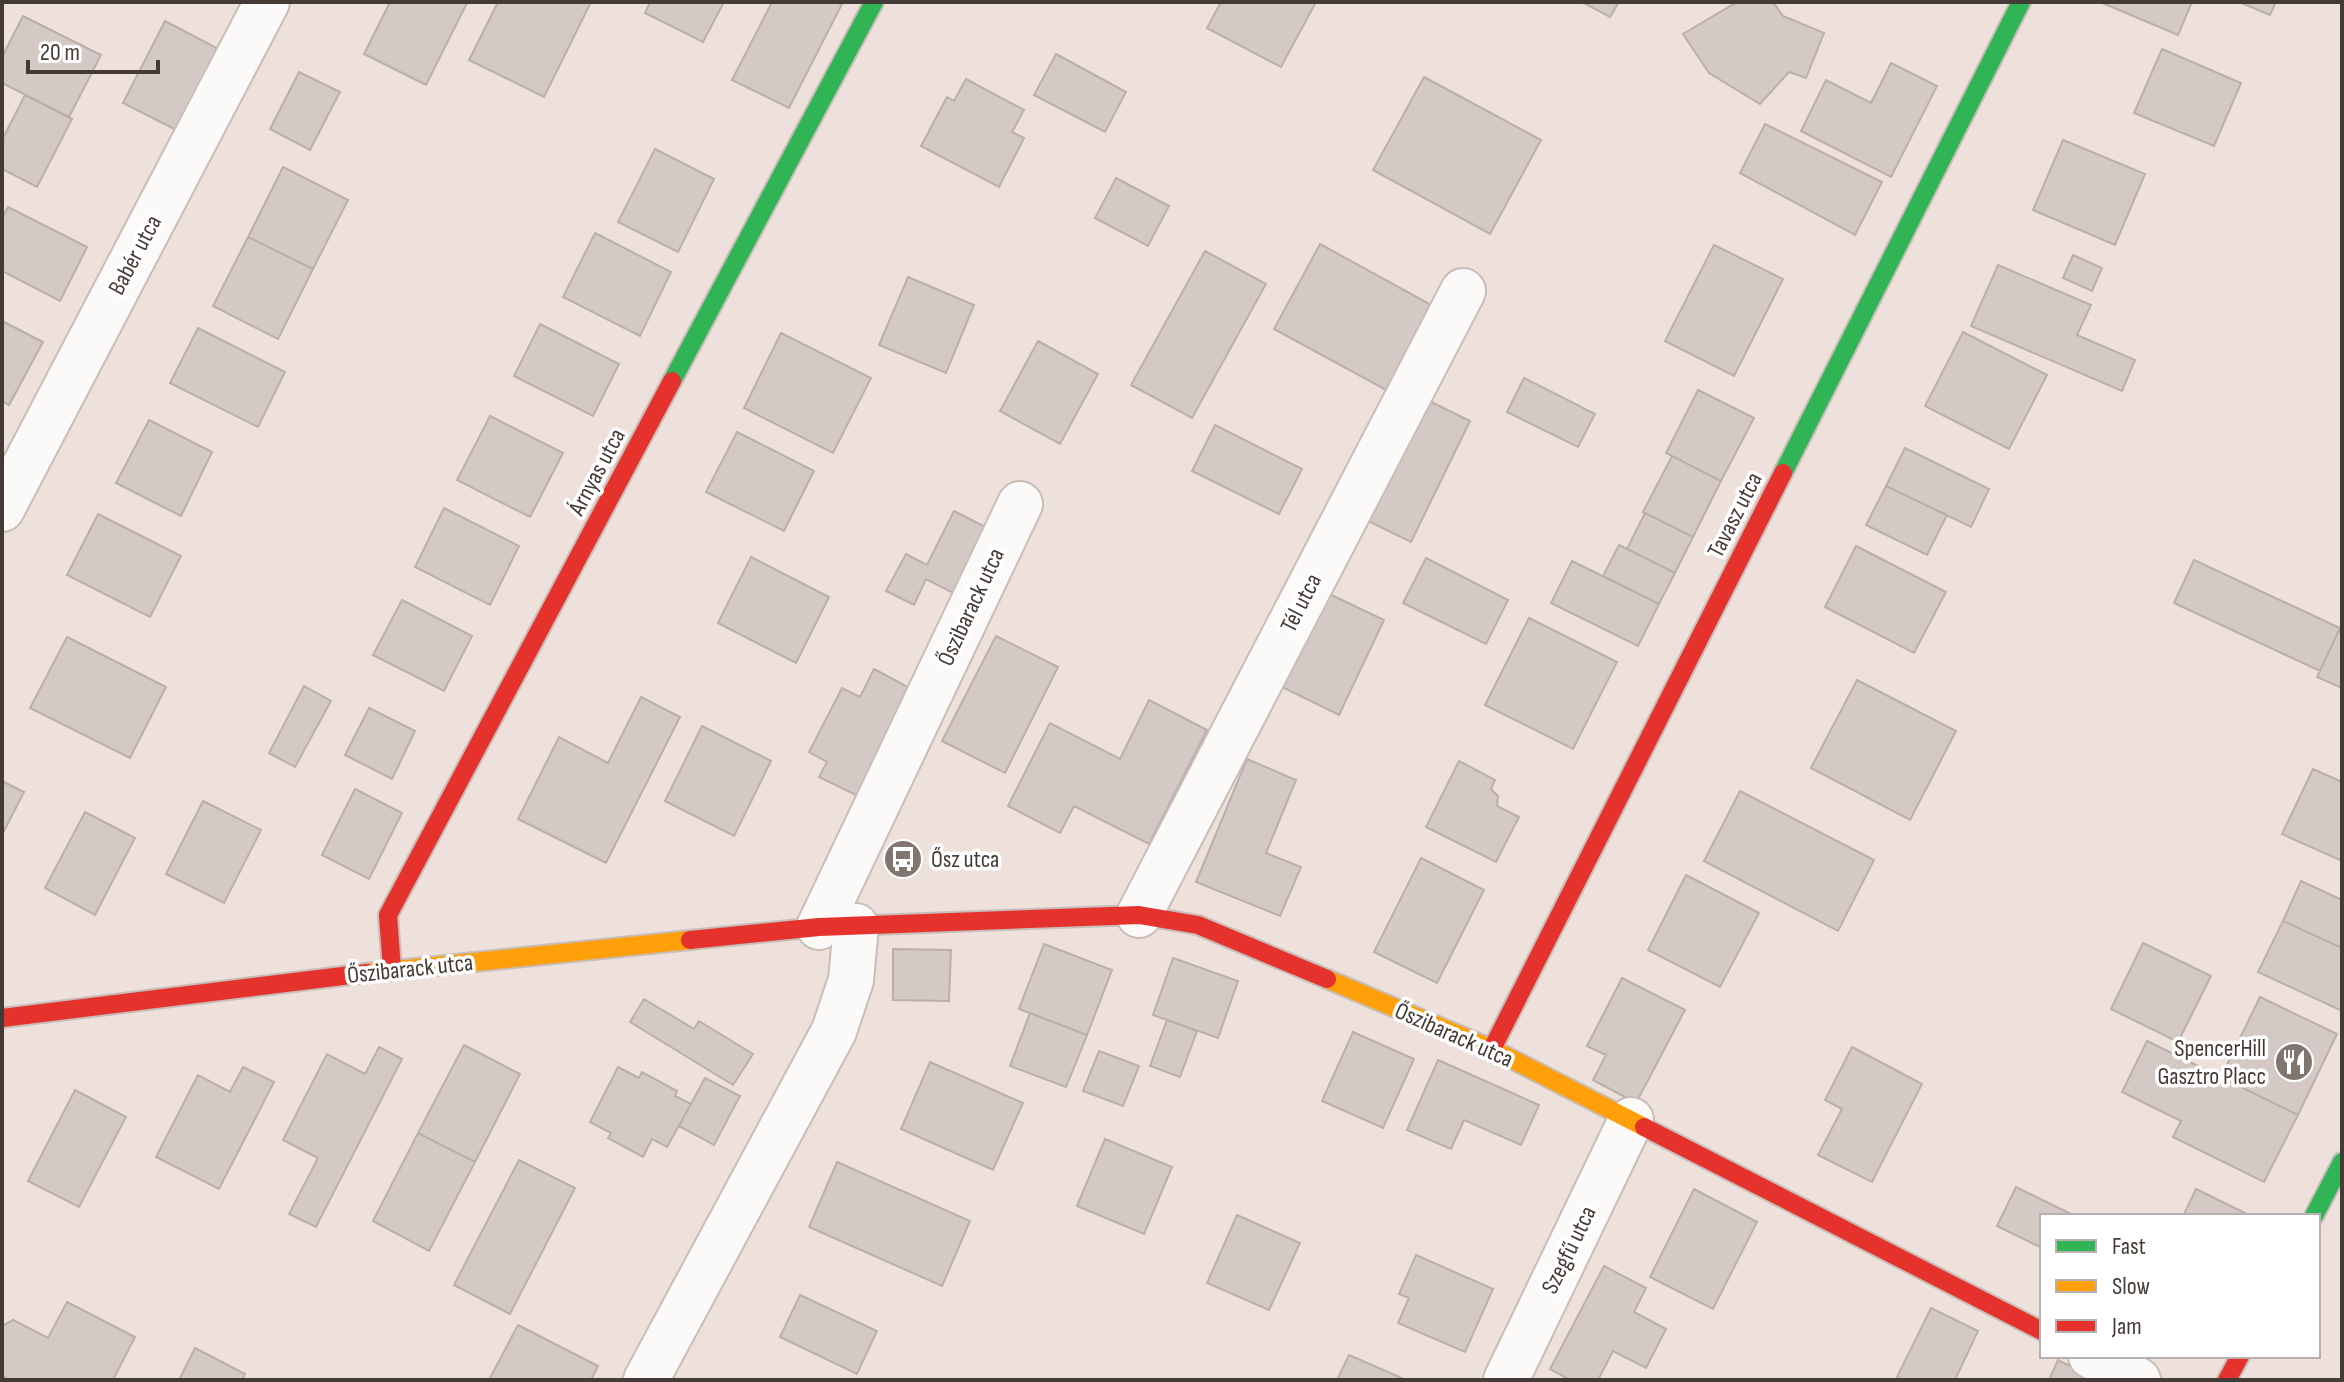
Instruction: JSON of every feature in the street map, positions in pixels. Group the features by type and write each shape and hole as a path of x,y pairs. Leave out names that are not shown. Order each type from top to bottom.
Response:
{"street":[{"name":"Babér utca","path":"2,509 267,2"},
{"name":"Árnyas utca","path":"392,970 388,915 874,2"},
{"name":"Tavasz utca","path":"1492,1049 2021,2"},
{"name":"Tél utca","path":"1139,915 1463,291"},
{"name":"Őszibarack utca","path":"838,926 1020,504"},
{"name":"Őszibarack utca","path":"2,1018 392,970 838,926 1139,915 1198,925 1492,1049 2040,1330"},
{"path":"646,1380 834,1031 851,980 838,926"},
{"name":"Szegfű utca","path":"1506,1380 1631,1120"},
{"path":"2315,1214 2342,1162"},
{"path":"2095,1358 2138,1380"},
{"path":"2227,1380 2239,1358"}],"building":[{"path":"390,2 467,3 426,85 364,54"},
{"path":"498,2 591,2 544,97 469,60"},
{"path":"650,2 724,2 703,42 645,13"},
{"path":"772,2 843,2 789,108 732,80"},
{"path":"1221,2 1316,2 1281,67 1207,28"},
{"path":"1582,2 1619,2 1610,17"},
{"path":"1737,2 1773,2 1783,16 1824,33 1806,78 1789,72 1760,104 1709,73 1683,34"},
{"path":"2100,2 2192,2 2178,35"},
{"path":"2239,2 2276,2 2270,15"},
{"path":"23,16 101,55 69,117 2,83 2,57"},
{"path":"165,21 226,53 184,134 123,103"},
{"path":"2162,49 2241,83 2214,146 2134,113"},
{"path":"1056,54 1126,92 1105,132 1034,95"},
{"path":"1891,63 1937,86 1891,177 1801,131 1826,80 1871,103"},
{"path":"299,72 340,92 310,150 270,129"},
{"path":"1424,77 1541,140 1490,234 1373,170"},
{"path":"966,79 1024,110 1012,132 1024,138 999,187 921,146 947,97 954,101"},
{"path":"25,95 72,119 37,187 2,169 2,140"},
{"path":"1765,124 1882,182 1855,235 1740,173"},
{"path":"2063,140 2145,174 2115,245 2033,210"},
{"path":"655,149 714,179 678,252 618,222"},
{"path":"283,167 348,200 313,269 248,237"},
{"path":"1116,178 1169,206 1148,246 1095,218"},
{"path":"8,207 87,247 60,301 2,271 2,218"},
{"path":"595,233 671,272 640,336 563,297"},
{"path":"248,237 313,269 278,339 213,306"},
{"path":"1320,244 1433,306 1386,390 1274,329"},
{"path":"1714,245 1783,279 1734,376 1665,341"},
{"path":"1205,251 1266,284 1192,418 1131,385"},
{"path":"2073,255 2102,268 2092,291 2063,278"},
{"path":"1998,265 2091,305 2077,335 2135,360 2122,391 1971,326"},
{"path":"908,277 974,305 946,373 879,345"},
{"path":"2,321 43,342 9,405 2,401"},
{"path":"540,324 619,364 593,416 514,376"},
{"path":"198,328 285,372 258,427 170,383"},
{"path":"1963,332 2047,375 2009,449 1925,406"},
{"path":"781,333 871,378 833,453 744,408"},
{"path":"1038,341 1098,374 1060,444 1000,411"},
{"path":"1524,378 1595,414 1578,447 1507,412"},
{"path":"1698,390 1754,418 1721,481 1666,453"},
{"path":"1419,396 1470,421 1411,542 1360,517"},
{"path":"490,416 563,453 530,517 457,480"},
{"path":"149,420 212,452 181,516 116,483"},
{"path":"1215,425 1302,469 1279,514 1192,471"},
{"path":"737,432 814,471 784,531 706,492"},
{"path":"1905,448 1989,489 1971,527 1886,486"},
{"path":"1672,456 1721,481 1693,537 1643,512"},
{"path":"1886,486 1947,515 1927,555 1866,525"},
{"path":"444,508 519,546 490,605 415,567"},
{"path":"954,511 999,534 965,599 926,579 914,605 886,591 906,554 927,565"},
{"path":"1645,513 1693,537 1675,573 1627,549"},
{"path":"98,514 181,556 150,617 67,575"},
{"path":"1619,545 1675,573 1659,604 1603,576"},
{"path":"1856,546 1946,592 1914,653 1825,607"},
{"path":"751,557 829,597 796,663 718,623"},
{"path":"1426,558 1508,600 1486,644 1403,603"},
{"path":"2194,560 2340,628 2320,671 2174,603"},
{"path":"1572,561 1659,604 1638,646 1551,603"},
{"path":"1323,591 1384,620 1339,715 1278,685"},
{"path":"402,600 472,636 444,691 373,655"},
{"path":"1529,618 1617,662 1573,749 1485,705"},
{"path":"2342,629 2342,688 2317,677"},
{"path":"996,636 1058,667 1005,773 942,741"},
{"path":"67,637 166,687 130,758 30,708"},
{"path":"874,669 917,692 862,798 819,777 827,762 809,752 842,688 860,697"},
{"path":"1857,680 1956,731 1910,820 1811,768"},
{"path":"304,686 331,701 295,767 269,753"},
{"path":"641,697 680,717 606,863 518,819 559,737 608,763"},
{"path":"1149,700 1207,730 1149,844 1074,806 1060,833 1008,806 1050,723 1120,759"},
{"path":"369,708 415,731 392,779 345,755"},
{"path":"702,726 771,761 734,836 665,801"},
{"path":"1247,759 1296,780 1266,853 1301,867 1280,916 1196,882"},
{"path":"1459,761 1495,780 1491,789 1498,796 1497,806 1519,817 1496,862 1426,827"},
{"path":"2313,769 2342,782 2342,861 2282,834"},
{"path":"2,781 24,792 2,835"},
{"path":"355,789 402,813 369,879 322,855"},
{"path":"1740,791 1874,860 1838,931 1704,861"},
{"path":"203,801 261,830 224,903 166,874"},
{"path":"85,812 135,838 95,915 45,888"},
{"path":"1421,858 1484,890 1437,983 1374,952"},
{"path":"1686,875 1759,913 1720,987 1648,950"},
{"path":"2301,881 2342,900 2342,948 2283,921"},
{"path":"2283,921 2342,948 2342,1011 2258,972"},
{"path":"2143,943 2211,976 2178,1042 2111,1009"},
{"path":"1044,944 1112,970 1087,1035 1019,1009"},
{"path":"893,949 951,950 949,1001 893,1000"},
{"path":"1173,958 1238,981 1218,1038 1153,1015"},
{"path":"1622,978 1685,1010 1636,1103 1593,1080 1606,1055 1587,1046"},
{"path":"2260,997 2337,1034 2298,1115 2221,1077"},
{"path":"644,999 694,1029 699,1021 753,1054 733,1085 630,1022"},
{"path":"1030,1013 1087,1035 1066,1087 1010,1066"},
{"path":"1167,1020 1197,1031 1180,1077 1150,1066"},
{"path":"1353,1032 1414,1059 1383,1128 1322,1101"},
{"path":"2147,1041 2298,1115 2264,1182 2173,1137 2181,1121 2122,1092"},
{"path":"464,1045 520,1074 475,1162 418,1133"},
{"path":"379,1047 402,1059 316,1227 289,1214 318,1158 283,1140 327,1054 365,1074"},
{"path":"1852,1047 1922,1084 1872,1182 1818,1155 1842,1109 1825,1100"},
{"path":"1099,1051 1139,1066 1123,1106 1083,1091"},
{"path":"1438,1060 1539,1105 1521,1145 1464,1120 1451,1149 1407,1130"},
{"path":"930,1062 1023,1103 993,1170 901,1129"},
{"path":"243,1067 274,1082 219,1189 156,1157 198,1075 230,1092"},
{"path":"618,1067 639,1078 642,1072 677,1091 675,1096 691,1104 667,1147 652,1139 643,1157 608,1138 611,1133 590,1122"},
{"path":"705,1078 740,1096 714,1145 679,1126"},
{"path":"75,1090 126,1117 79,1207 28,1181"},
{"path":"418,1133 475,1162 429,1251 373,1221"},
{"path":"1105,1139 1172,1167 1144,1234 1077,1206"},
{"path":"519,1160 575,1188 510,1314 454,1285"},
{"path":"837,1162 970,1221 942,1286 809,1227"},
{"path":"2016,1187 2071,1214 2040,1214 2040,1247 1997,1226"},
{"path":"1694,1189 1757,1222 1713,1309 1650,1277"},
{"path":"2196,1189 2247,1214 2184,1214"},
{"path":"1237,1215 1300,1243 1269,1310 1207,1283"},
{"path":"1416,1255 1493,1289 1465,1352 1398,1323 1409,1298 1399,1294"},
{"path":"1604,1266 1646,1288 1634,1312 1666,1329 1646,1368 1613,1351 1598,1380 1570,1380 1550,1369"},
{"path":"800,1295 877,1331 857,1374 780,1337"},
{"path":"67,1302 135,1337 113,1380 10,1380 2,1376 2,1326 13,1320 48,1338"},
{"path":"1931,1308 1978,1331 1955,1380 1903,1380 1897,1377"},
{"path":"518,1325 598,1366 591,1380 489,1380"},
{"path":"195,1348 245,1374 242,1380 179,1380"},
{"path":"1349,1355 1406,1380 1337,1380"},
{"path":"2058,1360 2098,1380 2049,1380"}],"traffic: fast":[{"path":"672,381 874,2"},
{"path":"1783,473 2021,2"},
{"path":"2315,1214 2342,1162"}],"traffic: slow":[{"path":"367,973 690,940"},
{"path":"1327,979 1492,1049 1644,1127"}],"traffic: jam":[{"path":"392,970 388,915 672,381"},
{"path":"1492,1049 1783,473"},
{"path":"690,940 819,927 1139,915 1198,925 1327,979"},
{"path":"2,1018 367,973"},
{"path":"1644,1127 2040,1330"},
{"path":"2227,1380 2239,1358"}],"place":[{"name":"Ősz utca","path":"903,859"},
{"name":"SpencerHill Gasztro Placc","path":"2294,1062"}]}
